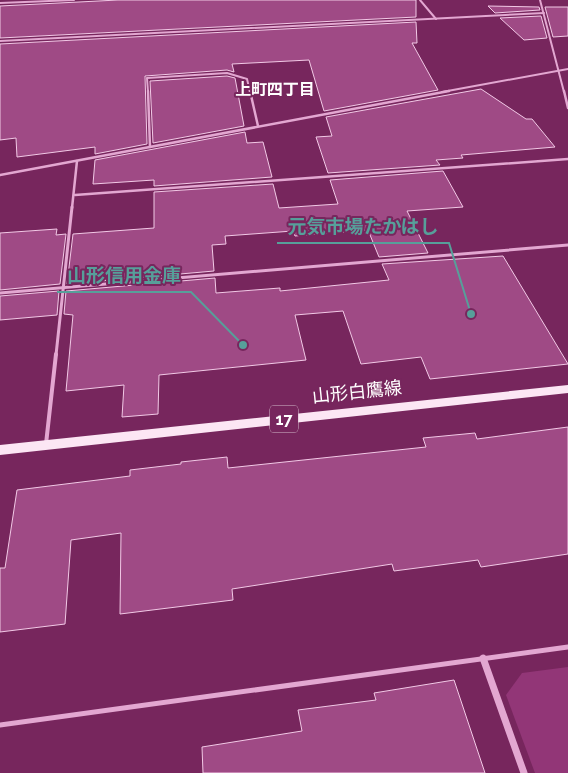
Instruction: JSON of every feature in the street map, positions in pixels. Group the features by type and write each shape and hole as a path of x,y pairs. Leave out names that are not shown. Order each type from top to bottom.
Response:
{"main road":[{"name":"山形白鷹線","path":"0,450 568,389"}],"street":[{"path":"482,658 524,773"}],"lane":[{"path":"0,3 74,0"},
{"path":"420,0 436,19"},
{"path":"540,0 568,108"},
{"path":"0,41 544,13"},
{"path":"0,175 568,69"},
{"path":"150,147 147,78 227,73 247,79 258,126"},
{"path":"75,195 568,159"},
{"path":"46,445 62,288 78,161"},
{"path":"0,293 568,245"},
{"path":"0,725 568,647"}],"shaded area":[{"path":"568,667 568,773 535,773 506,695 522,673"}],"building":[{"path":"118,0 416,0 416,17 0,38 0,6"},
{"path":"488,6 539,7 540,10 495,13"},
{"path":"545,7 568,7 568,36 553,37"},
{"path":"541,16 547,38 524,40 500,18"},
{"path":"416,22 417,43 412,43 438,90 324,111 309,60 232,64 234,72 227,70 145,76 147,144 95,154 95,147 17,157 16,138 0,140 0,44"},
{"path":"227,76 235,78 244,126 153,143 150,81"},
{"path":"481,89 526,119 532,119 555,147 461,155 463,158 436,160 440,165 328,173 316,137 332,136 326,117"},
{"path":"245,132 247,143 263,142 272,177 154,186 154,180 93,184 95,160"},
{"path":"443,171 463,207 407,211 428,253 379,257 368,230 295,236 293,231 225,236 226,244 212,245 214,271 67,284 73,234 154,228 154,192 273,184 279,208 338,204 330,180"},
{"path":"57,229 56,235 66,234 60,284 0,290 0,233"},
{"path":"503,256 568,364 430,379 421,357 361,364 343,311 295,315 306,360 159,375 158,414 122,417 124,385 66,391 73,315 64,314 66,291 215,278 216,293 280,288 280,291 389,280 382,264"},
{"path":"59,291 57,315 0,320 0,296"},
{"path":"568,427 568,554 481,567 478,560 394,571 392,564 232,589 233,600 120,614 121,533 71,540 65,624 0,632 0,568 5,568 17,490 130,476 130,470 181,464 181,462 227,457 228,468 426,447 423,438 475,433 477,439"},
{"path":"454,680 485,773 203,773 202,747 302,731 298,710 376,700 374,693"}],"place":[{"name":"元気市場たかはし","path":"471,314"},
{"name":"山形信用金庫","path":"243,345"}],"district":[{"name":"上町四丁目","path":"275,89"}]}
